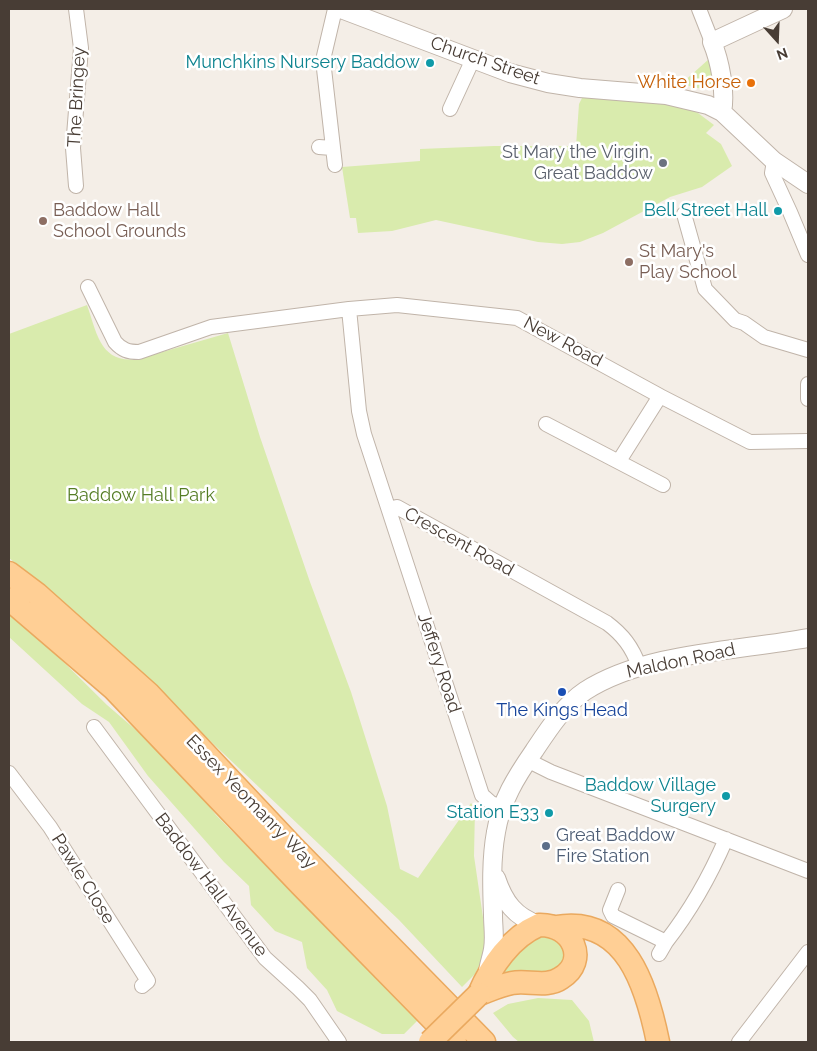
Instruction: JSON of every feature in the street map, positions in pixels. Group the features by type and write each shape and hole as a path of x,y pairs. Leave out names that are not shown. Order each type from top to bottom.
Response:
{"main road":[{"name":"Essex Yeomanry Way","path":"9,573 37,594 149,694 293,846 484,1042"},
{"name":"Essex Yeomanry Way","path":"9,598 114,689 308,892 455,1042"},
{"path":"548,926 576,925 594,929 606,936 630,959 646,992 658,1042"},
{"name":"Maldon Road","path":"430,1042 482,986 514,941 524,933 548,926 563,930 570,938 574,949 574,959 570,970 563,978 554,982 482,986"}],"street":[{"name":"The Bringey","path":"76,9 81,48 73,148 76,186"},
{"path":"335,9 323,60 326,147 335,164"},
{"name":"Church Street","path":"341,9 510,73 548,83 580,88 666,95 708,105 722,112"},
{"path":"699,9 718,58 724,103 722,112 774,160 808,184"},
{"path":"712,42 783,9"},
{"path":"450,109 473,59"},
{"path":"774,160 772,173 808,255"},
{"path":"684,214 705,288 735,320 744,323 764,338 808,350"},
{"name":"New Road","path":"88,287 115,342 120,348 129,352 139,352 210,326 349,309 397,305 517,318 660,396 750,442 808,441"},
{"name":"Crescent Road","path":"349,309 359,411 364,434 390,509 397,507 607,623 628,643 639,666"},
{"path":"808,384 808,400"},
{"path":"619,462 660,396"},
{"path":"546,424 663,486"},
{"name":"Jeffery Road","path":"390,509 482,795 491,803 501,807"},
{"name":"Maldon Road","path":"482,986 494,949 493,871 495,833 501,807 527,760 562,714 584,692 606,679 639,666 808,638"},
{"name":"Baddow Hall Avenue","path":"94,727 265,958 310,1000 337,1041"},
{"path":"527,760 558,775 808,871"},
{"name":"Pawle Close","path":"9,773 50,827 148,982 142,986"},
{"path":"618,890 610,910 613,916 662,948 688,913 703,888 726,839"},
{"name":"Maldon Road","path":"493,871 508,905 522,918 548,926"},
{"path":"739,1042 808,952"}],"green space":[{"path":"709,59 713,78 710,87 702,89 681,84"},
{"path":"583,96 664,104 687,108 698,113 714,125 706,133 721,144 732,166 702,187 670,197 603,233 580,242 562,244 538,242 436,220 392,231 358,233 356,218 350,218 342,167 420,161 420,149 494,146 576,146 579,104"},
{"name":"Baddow Hall Park","path":"87,305 102,344 115,357 125,359 138,359 228,333 260,437 310,582 351,692 387,806 400,869 418,878 471,803 475,808 474,856 485,931 485,954 475,974 462,987 399,920 68,606 9,558 9,334"},
{"path":"9,608 107,705 180,768 216,815 418,1020 404,1034 382,1034 337,1011 327,990 307,968 302,942 275,931 251,905 249,886 224,862 148,776 109,722 82,704 9,637"},
{"path":"547,933 567,950 560,972 496,977 513,951"},
{"path":"538,998 572,1000 589,1021 594,1042 519,1042 493,1013 508,1004"}],"place":[{"name":"Munchkins Nursery Baddow","path":"430,63"},
{"name":"White Horse","path":"751,83"},
{"name":"St Mary the Virgin, Great Baddow","path":"663,163"},
{"name":"Bell Street Hall","path":"778,211"},
{"name":"Baddow Hall School Grounds","path":"43,221"},
{"name":"St Mary's Play School","path":"629,262"},
{"name":"The Kings Head","path":"562,692"},
{"name":"Baddow Village Surgery","path":"726,796"},
{"name":"Station E33","path":"549,813"},
{"name":"Great Baddow Fire Station","path":"546,846"}]}
